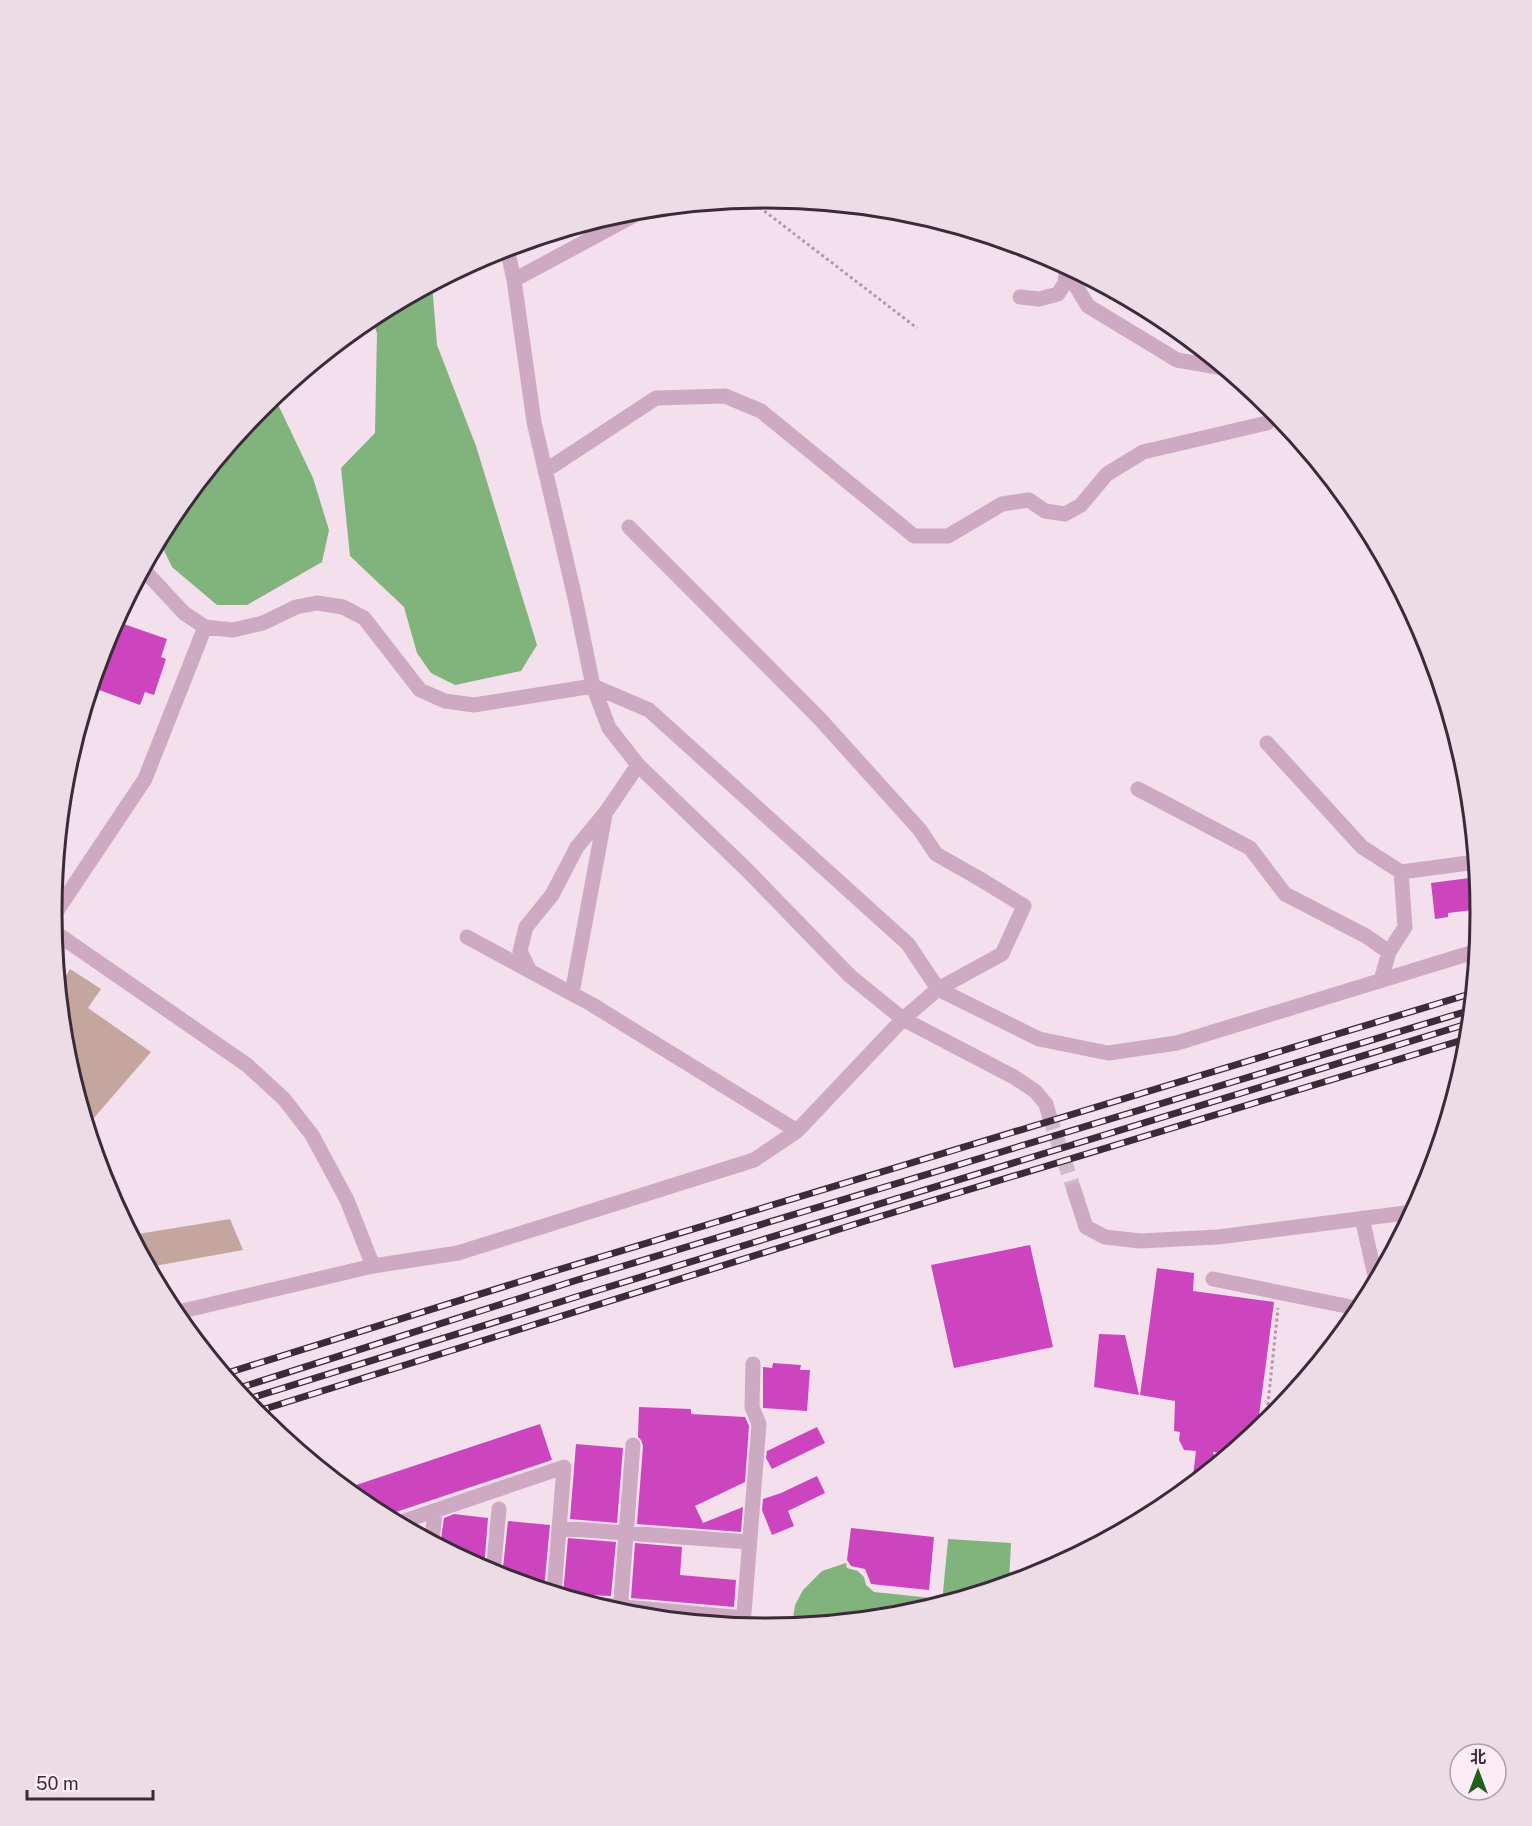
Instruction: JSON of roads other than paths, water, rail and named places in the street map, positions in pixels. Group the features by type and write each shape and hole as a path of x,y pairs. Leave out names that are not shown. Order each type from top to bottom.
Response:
{"street":[{"path":"514,280 616,225"},
{"path":"509,257 534,422 593,686 609,728 638,765 747,870 850,976 903,1019 1035,1090 1046,1104 1049,1115"},
{"path":"1020,297 1039,300 1058,294 1065,284 1064,275"},
{"path":"1070,277 1088,306 1177,360 1209,366"},
{"path":"545,471 656,398 725,396 761,411 914,536 948,536 1002,504 1029,500 1045,511 1065,514 1081,505 1107,474 1143,452 1267,423"},
{"path":"185,1310 373,1266 458,1252 754,1160 797,1131 903,1019 938,990 1002,954 1024,906 936,854 920,830 820,719 629,527"},
{"path":"148,575 184,613 205,627 233,630 263,623 296,607 318,603 343,607 364,618 420,690 445,701 474,705 593,686 649,710 908,944 938,990 1039,1039 1108,1053 1176,1043 1469,953"},
{"path":"62,903 145,779 205,627"},
{"path":"1267,743 1362,847 1401,872 1469,863"},
{"path":"530,971 520,951 526,927 552,896 577,847 606,812 638,765"},
{"path":"1138,789 1250,848 1285,894 1366,936 1389,952"},
{"path":"572,993 606,812"},
{"path":"1381,980 1389,952 1405,927 1401,872"},
{"path":"467,937 572,993 797,1131"},
{"path":"63,938 247,1065 284,1099 312,1135 347,1200 373,1266"},
{"path":"1074,1190 1086,1227 1105,1237 1140,1241 1218,1237 1403,1213"},
{"path":"1362,1218 1374,1269"},
{"path":"1213,1279 1350,1307"},
{"path":"744,1617 759,1424 752,1407 753,1364"},
{"path":"622,1602 633,1444"},
{"path":"408,1520 564,1467 555,1584"},
{"path":"494,1563 499,1509"},
{"path":"433,1533 435,1511"},
{"path":"559,1528 749,1542"}],"tunnel":[{"path":"1049,1115 1074,1190"}],"railway":[{"path":"231,1372 538,1276 1465,995"},
{"path":"244,1386 574,1281 1463,1012"},
{"path":"254,1397 1461,1026"},
{"path":"266,1409 862,1222 1458,1041"}]}
